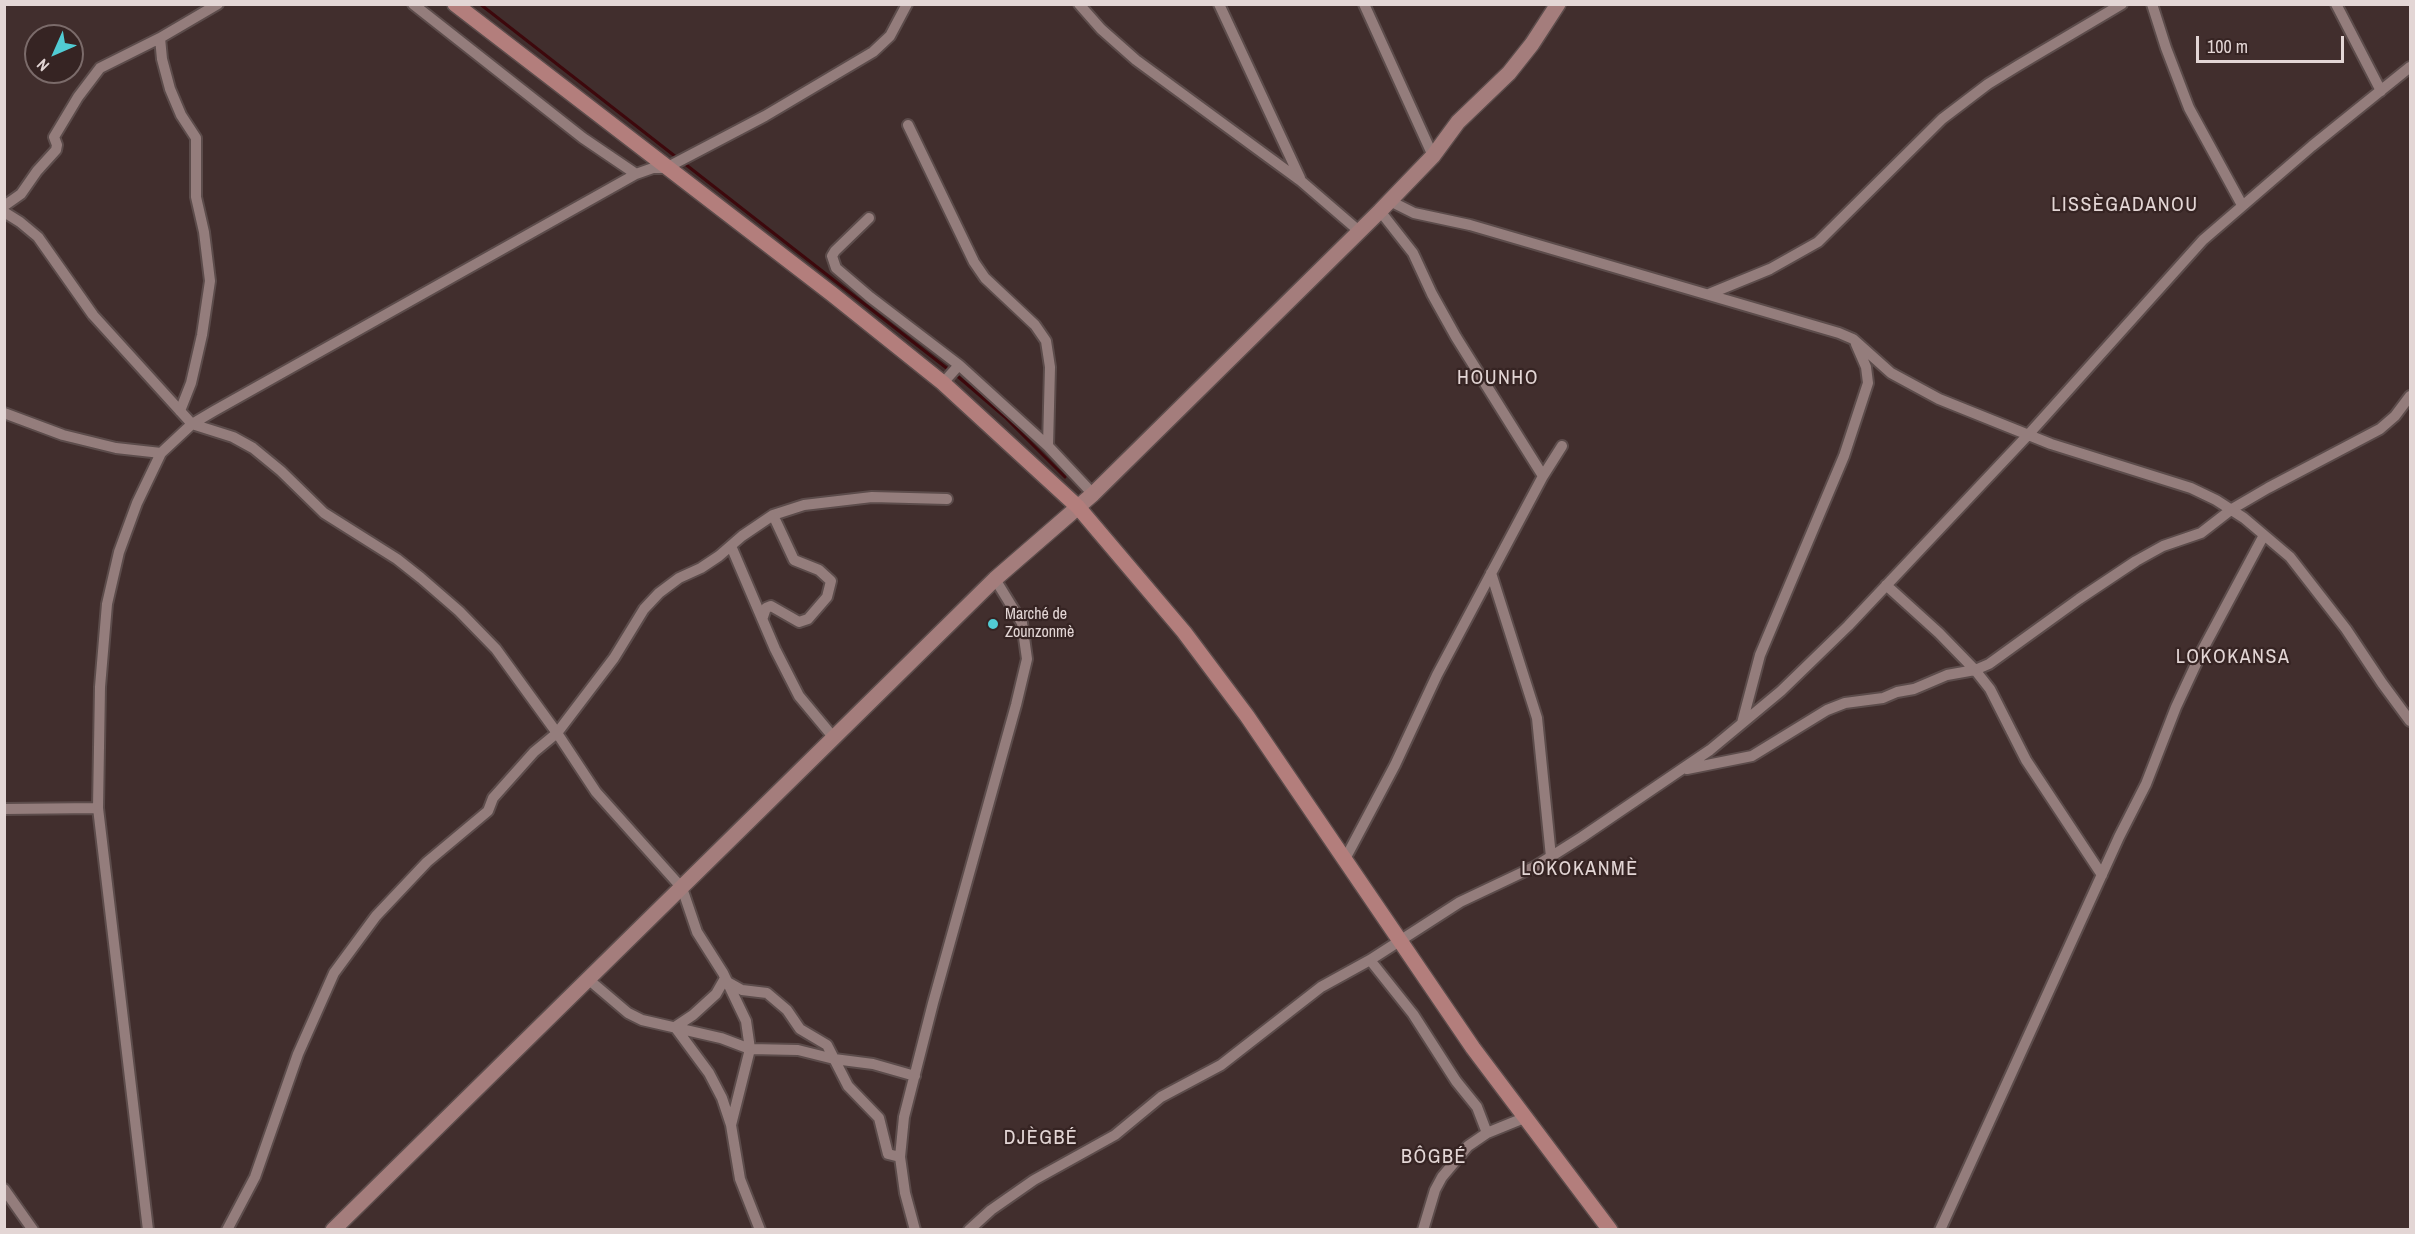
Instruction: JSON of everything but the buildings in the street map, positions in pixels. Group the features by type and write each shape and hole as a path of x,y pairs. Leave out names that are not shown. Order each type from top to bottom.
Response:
{"main road":[{"path":"455,4 832,294 952,373 1078,507 1184,632 1247,716 1399,941 1524,1118 1610,1230"}],"street":[{"path":"4,206 21,194 56,150 54,137 78,97 100,68 160,38 218,4"},
{"path":"413,4 584,138 636,174"},
{"path":"148,1230 98,808 100,687 107,604 119,552 137,503 161,453 192,424 636,174 653,168 666,168 765,116 873,52 890,36 908,4"},
{"path":"1079,4 1101,29 1136,60 1301,181 1359,231"},
{"path":"1219,4 1301,181"},
{"path":"1364,4 1433,156"},
{"path":"333,1230 995,579 1093,494 1385,206 1433,156 1458,122 1509,74 1558,4"},
{"path":"1708,294 1770,269 1811,247 1832,229 1942,119 1988,84 2122,4"},
{"path":"2152,4 2189,108 2242,205"},
{"path":"2336,4 2381,91"},
{"path":"160,38 162,59 170,89 181,115 196,138 195,197 204,232 210,280 202,335 191,382 180,411"},
{"path":"969,1230 991,1210 1034,1179 1115,1135 1161,1097 1221,1065 1321,987 1370,960 1460,902 1551,857 1684,770 1781,691 1886,585 2028,435 2203,240 2242,205 2410,67"},
{"path":"908,125 985,278 1035,325 1047,341 1050,356 1048,446"},
{"path":"1385,206 1470,225 1839,333 1853,339 1883,367 1899,378 1939,399 2028,435 2101,461 2191,488 2232,509 2290,557 2346,629 2410,721"},
{"path":"1385,206 1413,253 1451,328 1543,476"},
{"path":"4,213 20,222 38,237 93,315 192,424 233,437 253,448 281,471 324,513 397,559 421,578 459,611 496,649 557,733 596,792 682,888 697,932 728,983 746,1021 750,1049 731,1125"},
{"path":"869,218 831,256 836,268 952,373 1048,446 1093,494"},
{"path":"1742,723 1760,655 1844,456 1868,383 1866,367 1853,339"},
{"path":"1684,770 1752,756 1827,710 1845,703 1883,698 1897,692 1914,689 1947,675 1975,670 1997,659 2136,561 2163,546 2201,532 2232,509 2380,429 2395,416 2410,396"},
{"path":"4,414 63,435 116,448 161,453"},
{"path":"1344,861 1395,765 1437,675 1543,476 1562,446"},
{"path":"227,1230 255,1177 295,1060 334,973 376,916 427,862 488,811 494,798 534,752 557,733 614,658 644,609 659,593 679,578 701,568 772,515 804,505 872,497 946,499"},
{"path":"763,617 766,608 771,606 799,622 808,619 827,597 831,581 819,570 794,560 772,515"},
{"path":"1940,1230 2146,784 2176,707 2203,649 2264,535"},
{"path":"731,546 775,649 799,696 834,738"},
{"path":"1491,573 1537,718 1551,857"},
{"path":"915,1230 905,1193 900,1157 904,1117 1027,659 1022,624 995,579"},
{"path":"1886,585 1975,670 1990,689 2026,760 2102,875"},
{"path":"4,809 98,808"},
{"path":"1370,960 1413,1014 1456,1081 1477,1107 1487,1133"},
{"path":"588,979 628,1013 642,1020 721,1038 750,1049 798,1050 834,1059 873,1064 915,1076"},
{"path":"675,1027 693,1015 716,994 724,980 742,990 767,993 787,1010 800,1029 827,1045 848,1086 879,1118 888,1154 900,1157"},
{"path":"675,1027 709,1073 722,1098 731,1125 740,1179 760,1230"},
{"path":"798,1050 800,1029"},
{"path":"1423,1230 1435,1190 1442,1177 1468,1146 1487,1133 1524,1118"},
{"path":"4,1189 33,1230"}],"waterway":[{"path":"480,4 949,370"},
{"path":"955,374 1005,417 1065,477"}],"place":[{"name":"Marché de Zounzonmè","path":"993,624"}],"district":[{"name":"LISSÈGADANOU","path":"2125,206"},
{"name":"HOUNHO","path":"1498,379"},
{"name":"LOKOKANSA","path":"2233,658"},
{"name":"LOKOKANMÈ","path":"1580,870"},
{"name":"DJÈGBÉ","path":"1041,1139"},
{"name":"BÔGBÉ","path":"1434,1158"}]}
